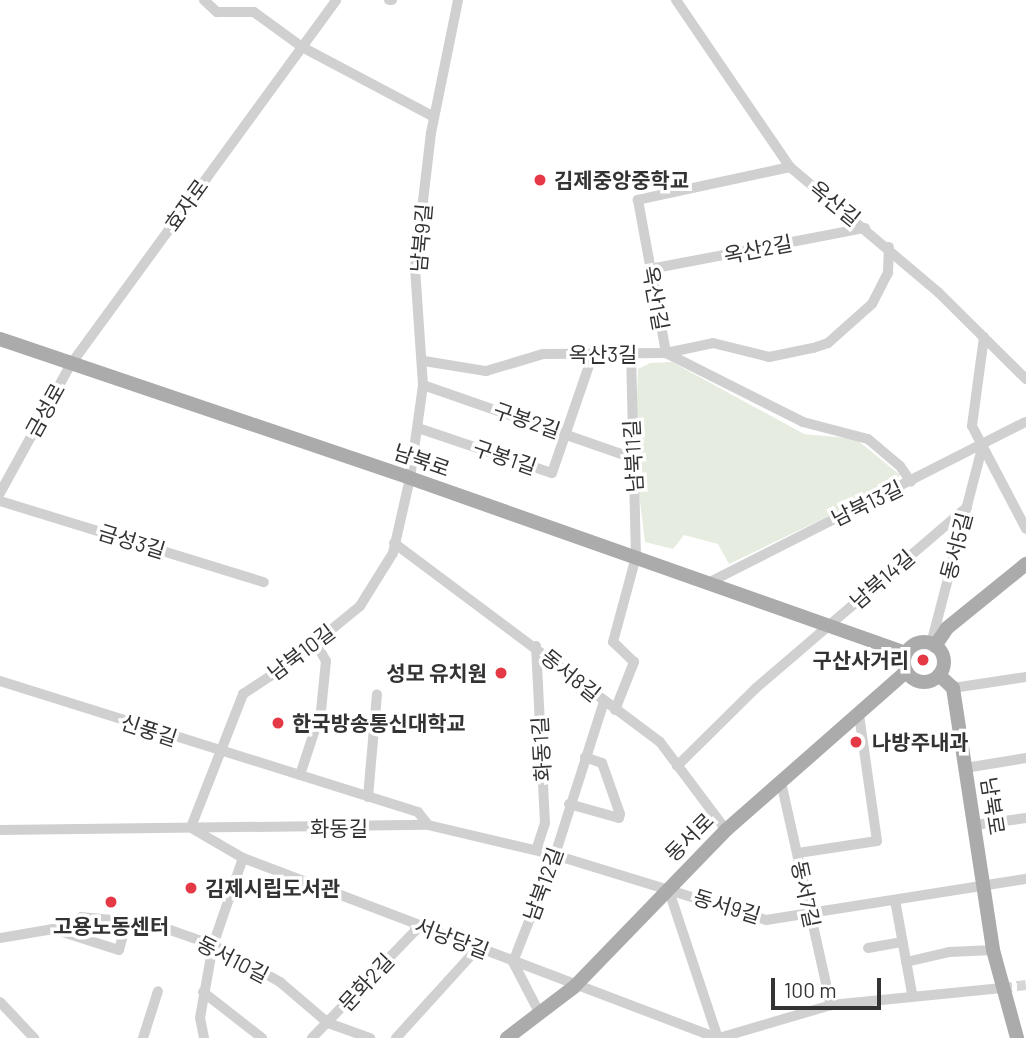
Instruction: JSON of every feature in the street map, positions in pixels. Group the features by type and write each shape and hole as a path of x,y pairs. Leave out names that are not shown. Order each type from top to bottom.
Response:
{"main road":[{"name":"남북로","path":"0,340 410,478 906,653"},
{"path":"933,645 947,628 1026,564"},
{"path":"917,644 933,645 943,657 939,675 922,682 906,672 906,653 917,644"},
{"name":"동서로","path":"507,1038 574,987 726,830 906,672"},
{"path":"939,675 953,688"},
{"name":"남북로","path":"953,688 993,950 1017,1038"}],"street":[{"path":"204,0 217,12 254,12 302,47 434,117"},
{"name":"효자로","path":"71,363 336,0"},
{"name":"남북9길","path":"410,478 424,361 415,269 434,117 458,0"},
{"name":"옥산길","path":"676,0 790,167 889,247 1026,379"},
{"name":"옥산1길","path":"790,167 638,200 666,353 803,422 868,439 900,466 911,482"},
{"name":"옥산2길","path":"650,269 865,228"},
{"name":"옥산3길","path":"424,361 485,371 543,354 666,353 713,343 769,357 828,343 883,289 889,247"},
{"path":"984,337 972,402 972,426 1026,529"},
{"name":"구봉1길","path":"418,428 552,473 593,354"},
{"name":"남북11길","path":"631,355 630,457 636,557"},
{"name":"금성로","path":"0,493 71,363"},
{"name":"구봉2길","path":"423,384 630,457"},
{"name":"남북13길","path":"708,583 982,448 1026,422"},
{"name":"동서5길","path":"933,645 982,448"},
{"name":"남북10길","path":"191,827 243,694 315,642 369,597 394,543 410,478"},
{"name":"금성3길","path":"0,501 264,582"},
{"name":"남북14길","path":"829,624 967,508"},
{"name":"동서8길","path":"394,543 536,646 660,742 726,830"},
{"path":"615,709 634,662 613,642 636,557"},
{"path":"677,765 829,624"},
{"path":"300,775 321,711 326,661 315,642"},
{"name":"화동1길","path":"536,646 545,824 536,850"},
{"path":"953,688 1026,677"},
{"name":"신풍길","path":"0,681 218,753 300,775 418,812 428,825"},
{"path":"368,797 377,694"},
{"name":"남북12길","path":"513,962 555,855 569,804 604,701"},
{"path":"798,853 877,841 859,713"},
{"path":"569,804 618,818 620,814 602,763 584,757"},
{"path":"965,768 1026,758"},
{"name":"동서7길","path":"782,782 831,1005"},
{"path":"975,825 1026,818"},
{"name":"화동길","path":"0,830 428,825 536,850 668,888"},
{"name":"서낭당길","path":"191,827 243,858 574,987 718,1038"},
{"path":"204,1038 200,1018 213,945 243,858"},
{"name":"동서9길","path":"668,888 766,920 1026,879"},
{"name":"동서9길","path":"668,888 718,1038"},
{"path":"895,900 912,994"},
{"name":"동서10길","path":"81,917 127,920 213,945 279,982 328,1023 370,1038"},
{"path":"0,938 52,929 119,950 127,920"},
{"name":"문화2길","path":"312,1038 415,931 415,924"},
{"path":"868,948 902,942"},
{"path":"396,1038 477,948"},
{"path":"906,962 949,952 993,950"},
{"path":"513,962 540,1014"},
{"path":"718,1038 831,1005 912,994 1002,988"},
{"path":"143,1038 158,991"},
{"path":"203,992 262,1038"},
{"path":"0,1003 34,1038"}],"shaded area":[{"path":"672,362 804,434 856,439 900,475 891,486 729,564 718,544 684,535 673,549 645,542 635,460 638,369 650,363"}],"tunnel":[{"path":"1002,988 1026,985"}],"place":[{"name":"김제중앙중학교","path":"540,180"},
{"name":"구산사거리","path":"923,660"},
{"name":"성모 유치원","path":"501,673"},
{"name":"한국방송통신대학교","path":"278,723"},
{"name":"나방주내과","path":"856,742"},
{"name":"김제시립도서관","path":"191,888"},
{"name":"고용노동센터","path":"111,902"}]}
